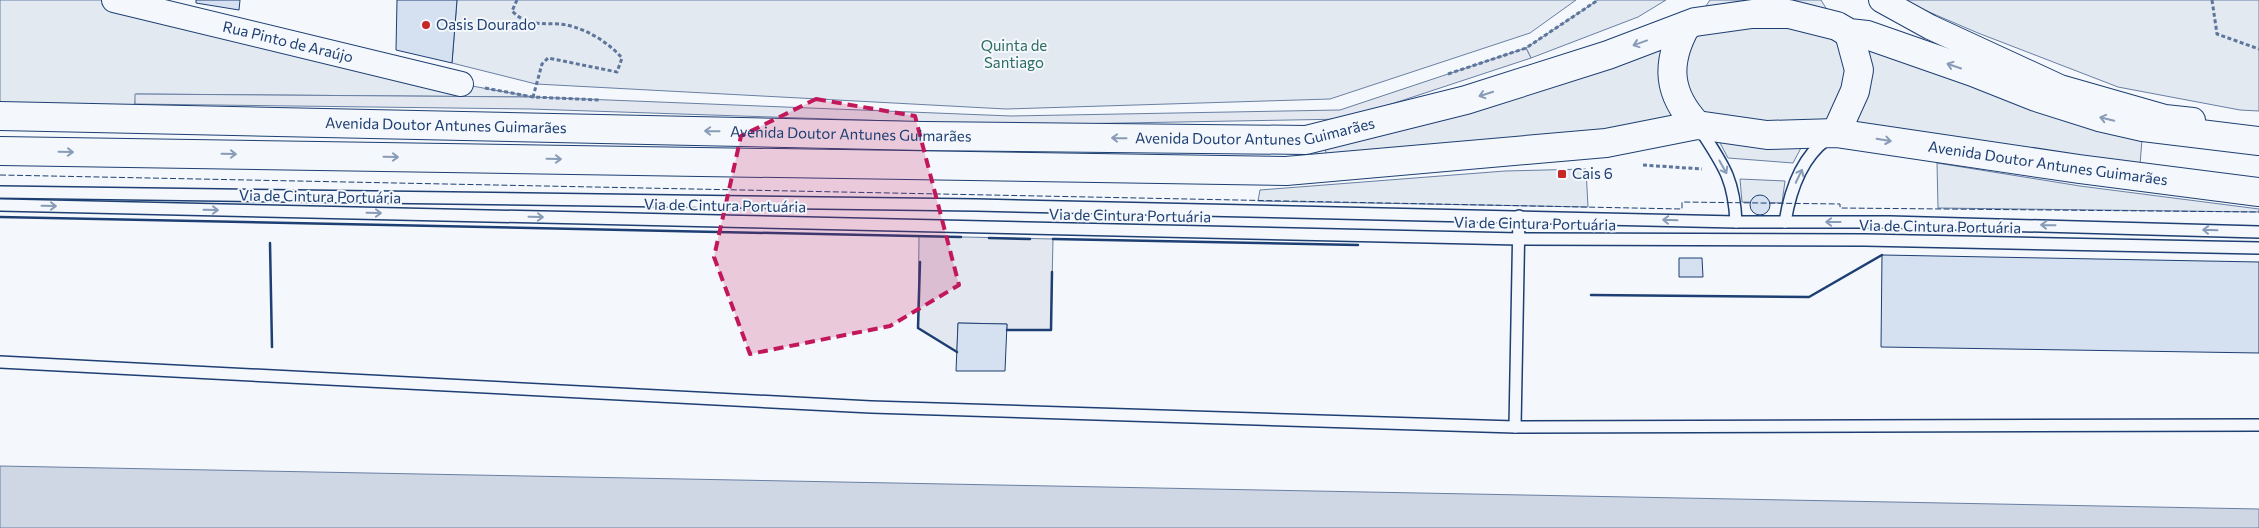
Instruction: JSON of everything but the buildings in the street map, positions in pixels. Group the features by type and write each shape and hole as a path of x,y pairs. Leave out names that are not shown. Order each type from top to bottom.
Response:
{"main road":[{"path":"1697,125 1687,114 1677,97 1672,79 1676,45 1710,0"},
{"path":"1821,0 1843,29 1859,70 1855,91 1836,133"},
{"name":"Avenida Doutor Antunes Guimarães","path":"2,116 924,136 1306,140 1466,100 1608,55 1690,24 1752,14 1789,14 1867,35 2099,118 2143,127 2259,141"},
{"name":"Avenida Doutor Antunes Guimarães","path":"0,151 1286,171 1606,142 1697,125 1766,135 1836,133 2079,169 2259,192"}],"street":[{"name":"Rua Pinto de Araújo","path":"114,0 461,84"},
{"path":"1882,0 1930,26 2060,87 2165,116 2259,128"}],"lane":[{"path":"1697,125 1730,177 1736,222"},
{"path":"1785,222 1788,203 1798,176 1816,147 1836,133"},
{"name":"Via de Cintura Portuária","path":"0,192 976,205 1736,222 1900,222 2259,232"},
{"name":"Via de Cintura Portuária","path":"0,205 1519,239 1865,240 2259,248"},
{"path":"1515,427 1519,216"},
{"path":"0,362 871,407 1515,427 2259,425"}],"path":[{"path":"517,0 512,10 522,21 573,26 611,46 622,58 616,72 548,58 542,64 533,97"},
{"path":"1443,76 1526,48 1598,0"},
{"path":"2212,0 2216,34 2259,49"},
{"path":"461,84 533,97 602,100"}],"highlighted area":[{"path":"816,99 915,116 959,285 890,326 750,354 714,257 741,136"}],"green space":[{"path":"0,0 114,0 461,84 533,97 136,94 133,119 0,114"},
{"name":"Quinta de Santiago","path":"457,0 1576,0 1530,33 1330,99 1006,109 536,84 452,63"},
{"path":"1598,0 1666,0 1638,17 1531,58 1526,48"},
{"path":"1710,0 1821,0 1837,26 2143,127 2139,177 1697,125 1331,167 1321,137 1695,22"},
{"path":"1901,0 2259,0 2259,111 2240,110 2118,87 1978,33"},
{"path":"1719,141 1802,146 1793,163 1728,158"},
{"path":"1937,163 2080,186 2259,209 2259,212 1938,208"},
{"path":"1586,169 1588,207 1258,201 1260,190 1505,171"},
{"path":"1740,179 1785,181 1782,203 1742,202"}],"shaded area":[{"path":"1526,48 1531,58 1346,119 1012,125 530,109 135,104 135,94 533,97 1011,116 1340,110"},
{"path":"919,236 1053,239 1051,330 1007,330 1007,324 958,323 957,352 918,328"},
{"path":"0,466 2259,509 2259,528 0,528"}],"fence":[{"path":"0,175 1682,209 1682,202 1840,204 1840,208 2259,212"}],"wall":[{"path":"0,217 961,237"},
{"path":"989,238 1030,239"},
{"path":"1053,239 1358,245"},
{"path":"270,243 272,347"},
{"path":"1591,295 1809,297 1882,255"},
{"path":"920,262 918,328 957,352"},
{"path":"1007,330 1051,330 1052,272"}],"place":[{"name":"Oasis Dourado","path":"426,25"},
{"name":"Cais 6","path":"1562,174"}]}
